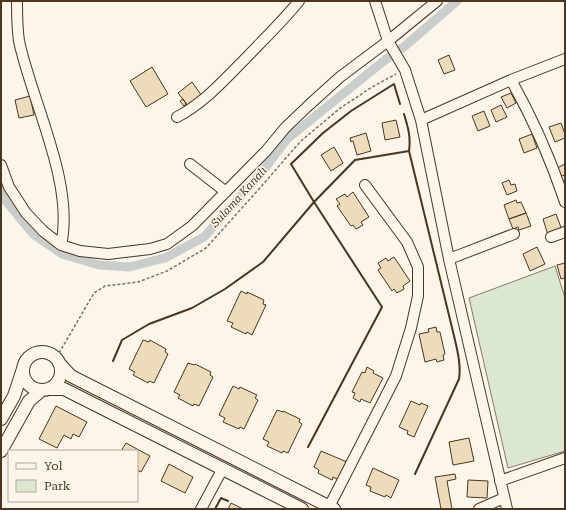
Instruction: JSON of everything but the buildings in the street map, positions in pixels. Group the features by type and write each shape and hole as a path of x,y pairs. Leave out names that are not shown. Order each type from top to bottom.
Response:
{"main road":[{"path":"1,419 14,396 24,363 33,354 45,352 51,354 72,376 332,508"},
{"path":"1,451 29,401 58,381 60,375 57,360"},
{"path":"23,369 26,381 35,389 64,389 302,509"}],"street":[{"path":"17,1 19,39 53,153 59,182 64,212 64,232 60,245"},
{"path":"176,117 192,110 208,96 286,17 299,1"},
{"path":"375,1 390,44 403,66 421,120 448,259 507,509"},
{"path":"1,165 9,187 26,213 43,232 60,245 80,251 108,254 156,248 167,244 192,226 309,105 340,77 390,44 437,1"},
{"path":"421,120 511,80 565,59"},
{"path":"511,80 528,111 554,168 565,202"},
{"path":"190,164 226,192"},
{"path":"332,508 396,376 411,328 418,296 418,267 407,242 365,185"},
{"path":"551,237 565,232"},
{"path":"448,259 514,234"},
{"path":"500,481 565,458"},
{"path":"201,509 223,468"},
{"path":"479,509 504,498"}],"path":[{"path":"57,360 94,293 105,286 138,282 166,271 206,248 250,200 300,141 339,109 403,66"}],"green space":[{"path":"555,266 565,298 565,451 508,468 469,298"}],"waterway":[{"name":"Sulama Kanalı","path":"1,188 6,201 33,234 62,254 99,265 129,267 165,258 204,237 259,176 287,139 385,60 405,46 457,1"}],"wall":[{"path":"308,447 382,307 291,164 323,133 351,111 394,84 400,104"},
{"path":"404,114 408,128 410,146 409,151 455,340 460,369 459,379 415,474"},
{"path":"113,361 122,340 149,324 192,308 225,289 263,262 314,202 355,160 409,151"},
{"path":"215,509 221,498 228,501"}]}
